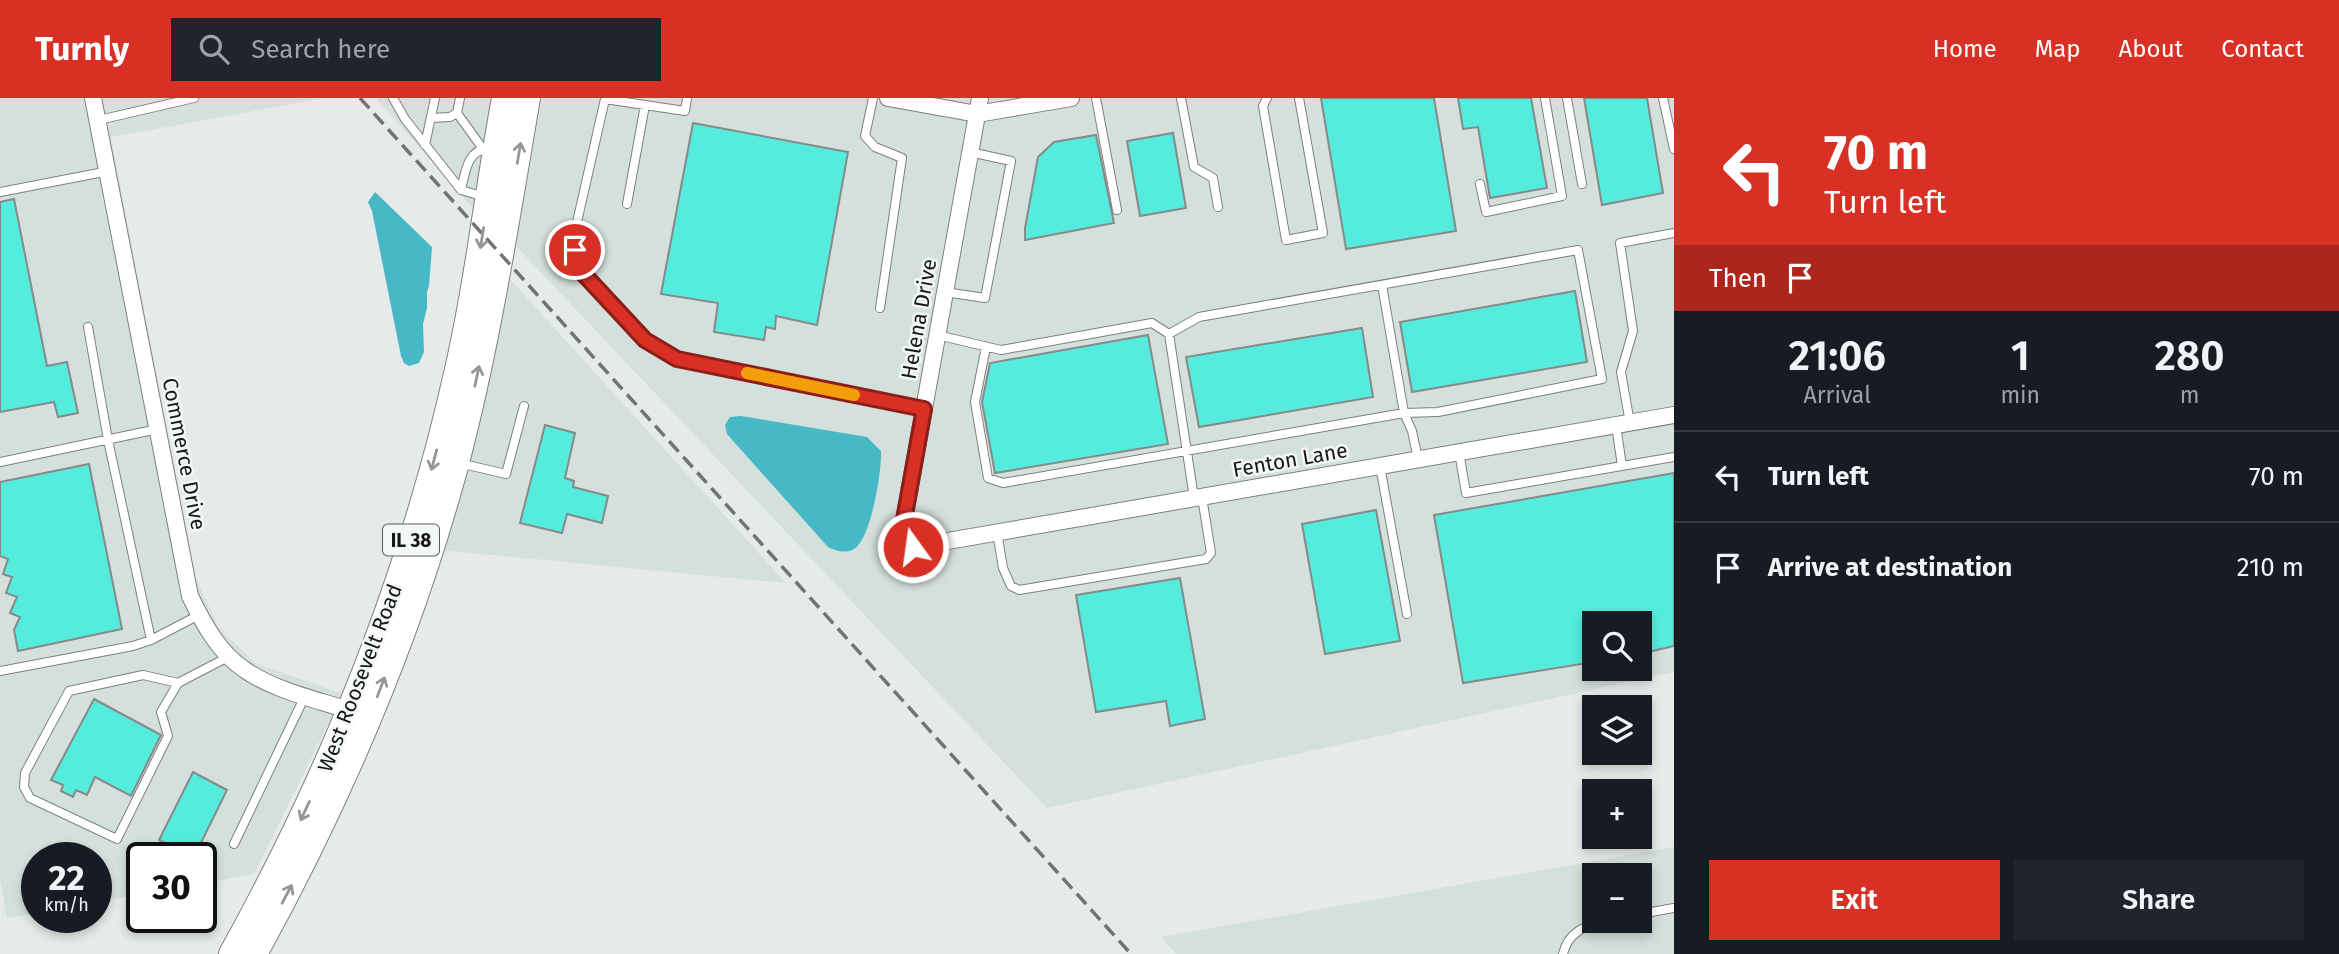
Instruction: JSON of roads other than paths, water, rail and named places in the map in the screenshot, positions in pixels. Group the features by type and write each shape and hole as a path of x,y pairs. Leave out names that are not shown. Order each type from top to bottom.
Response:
{"main road":[{"name":"West Roosevelt Road","path":"255,954 315,840 359,714 433,465 459,360 488,198 489,150 504,98"},
{"name":"West Roosevelt Road","path":"231,954 359,714 422,577 457,462 487,328 528,98"}],"street":[{"name":"Commerce Drive","path":"93,98 188,586 199,615 220,647 244,670 276,686 359,714"},
{"path":"888,98 979,106 1071,98"},
{"name":"Helena Drive","path":"913,547 904,520 979,106"},
{"name":"Fenton Lane","path":"913,547 1674,415"}],"lane":[{"path":"99,120 194,98"},
{"path":"394,98 405,119 461,190 488,198"},
{"path":"425,145 435,98"},
{"path":"432,118 450,117 457,113 460,98"},
{"path":"687,98 685,111 605,99 575,231 579,269 645,340 677,359 924,409"},
{"path":"873,98 865,136 875,147 902,158 880,308"},
{"path":"1096,98 1117,210"},
{"path":"1181,98 1194,167 1213,178 1218,207"},
{"path":"1267,98 1262,106 1286,240 1323,233 1299,98"},
{"path":"1480,184 1486,212 1562,196 1545,98"},
{"path":"1567,98 1582,184"},
{"path":"1663,98 1674,149"},
{"path":"627,204 645,105"},
{"path":"457,113 489,150"},
{"path":"461,190 468,162 476,151 489,150"},
{"path":"945,292 985,298 1011,161 970,152"},
{"path":"0,192 108,171"},
{"path":"1622,466 1621,372 1633,331 1620,243 1674,233"},
{"path":"986,346 975,402 989,478 1003,483 1404,413 1437,412 1602,379 1578,250 1199,317 1169,334"},
{"path":"1382,285 1404,413 1412,431 1418,459"},
{"path":"937,335 1001,350 1152,323 1169,334 1187,452 1211,553 1206,559 1019,590 1011,586 1003,568 997,532"},
{"path":"88,327 108,440 151,640"},
{"path":"457,462 506,474 524,406"},
{"path":"0,462 158,429"},
{"path":"1459,452 1466,493 1674,457"},
{"path":"1380,466 1407,614"},
{"path":"0,671 133,646 151,640 199,615"},
{"path":"178,683 143,675 69,691 25,773 24,787 30,798 117,839 168,736 161,712 178,683 230,656"},
{"path":"234,844 305,696"},
{"path":"1652,912 1674,908"},
{"path":"1563,954 1568,940 1582,927"}],"water":[{"path":"375,192 432,247 427,308 423,324 424,352 419,363 409,366 401,356 368,202"},
{"path":"741,416 867,437 881,451 880,473 870,519 866,532 854,549 841,551 828,547 727,434 725,425 730,417"}],"railway":[{"path":"360,98 1131,954"}]}
